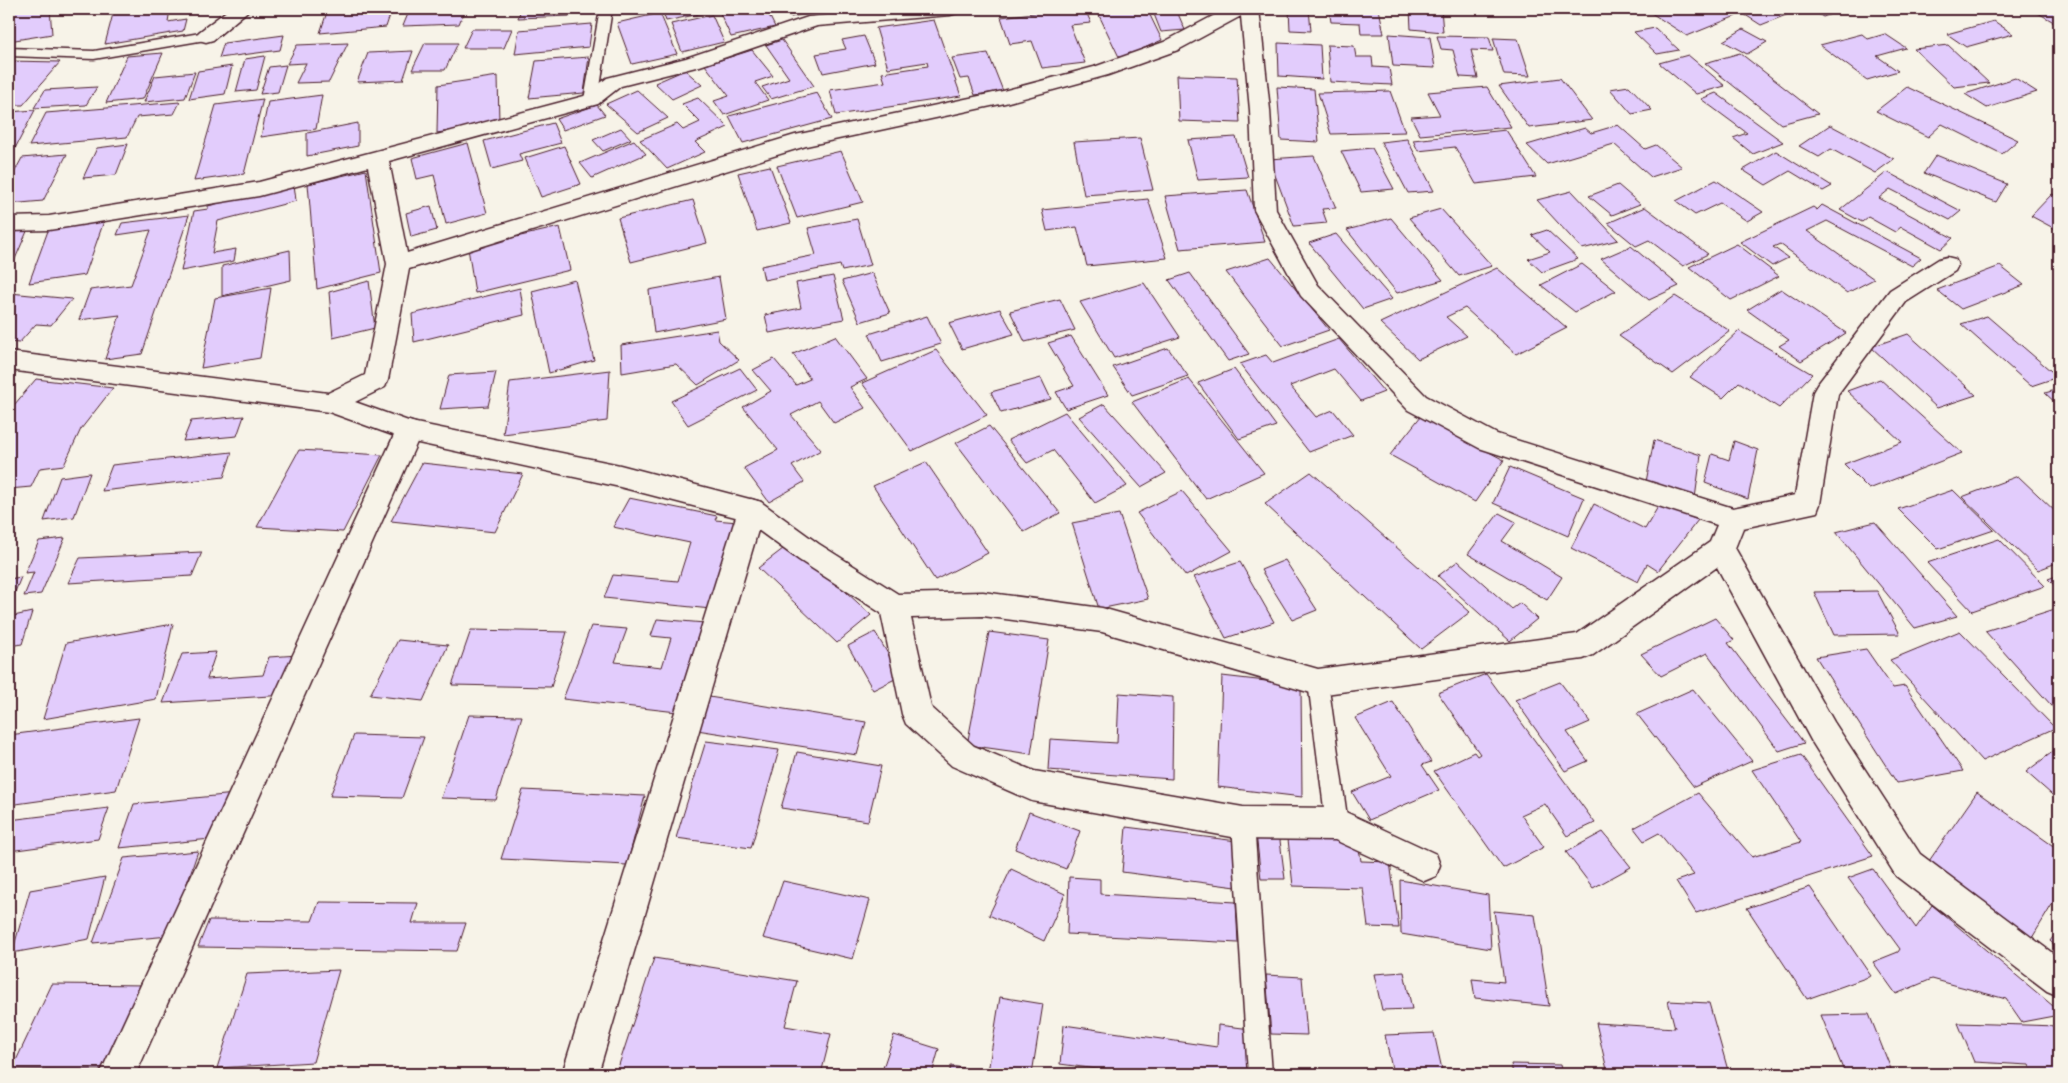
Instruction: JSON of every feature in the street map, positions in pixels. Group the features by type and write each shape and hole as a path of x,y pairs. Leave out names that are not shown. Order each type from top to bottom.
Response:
{"street":[{"path":"206,36 241,9"},
{"path":"9,224 49,222 259,189 592,100 614,82 693,62 815,21 950,9"},
{"path":"398,264 802,140 1005,97 1101,71 1172,46 1240,9"},
{"path":"1250,9 1260,110 1265,210 1309,290 1417,403 1488,441 1734,519 1807,504 1826,392 1898,296 1947,265"},
{"path":"331,402 376,380 398,264 377,156"},
{"path":"9,361 331,402 409,431 620,476 751,510 809,552 894,606 982,604 1102,620 1318,682 1583,646 1722,549 1734,519"},
{"path":"118,1074 409,431"},
{"path":"580,1074 751,510"},
{"path":"1722,549 1823,732 1908,866 2059,979"},
{"path":"894,606 917,714 963,756 1032,786 1243,823 1337,824 1424,865"}],"lane":[{"path":"592,100 606,9"},
{"path":"9,52 94,55 206,36"},
{"path":"1318,682 1337,824"},
{"path":"1243,823 1260,1074"}],"building":[{"path":"9,9 50,9 52,34 9,41"},
{"path":"170,9 168,22 186,19 183,31 105,44 114,10"},
{"path":"328,9 392,9 386,27 320,33"},
{"path":"410,9 465,9 459,24 403,26"},
{"path":"521,9 572,9 570,16 518,18"},
{"path":"662,9 713,9 714,11 666,21"},
{"path":"718,9 766,9 775,27 731,37"},
{"path":"786,9 825,9 791,17"},
{"path":"1065,9 1085,9 1091,23 1070,25 1085,63 1042,68 1032,41 1010,44 1001,17"},
{"path":"1096,9 1147,9 1162,40 1120,59"},
{"path":"1152,9 1176,9 1185,30 1161,32"},
{"path":"1289,9 1309,9 1311,31 1290,30"},
{"path":"1329,9 1379,9 1384,34 1361,34 1360,23 1331,22"},
{"path":"1410,9 1441,9 1443,32 1411,29"},
{"path":"1645,9 1725,9 1736,16 1687,36"},
{"path":"1736,9 1792,9 1796,11 1761,25"},
{"path":"1810,9 1845,9 1823,17"},
{"path":"2031,9 2059,9 2059,25"},
{"path":"660,13 677,54 632,64 617,23"},
{"path":"712,15 724,42 682,52 671,24"},
{"path":"934,20 961,96 836,115 830,90 885,82 882,73 928,66 927,62 888,68 876,28"},
{"path":"1994,21 2013,34 1966,47 1947,34"},
{"path":"592,24 589,47 515,54 519,30"},
{"path":"1655,28 1679,50 1657,54 1634,32"},
{"path":"472,29 512,29 504,48 463,48"},
{"path":"1743,29 1767,42 1747,54 1723,41"},
{"path":"1389,34 1430,37 1435,68 1393,66"},
{"path":"1862,34 1868,39 1885,34 1906,48 1877,56 1898,71 1867,80 1820,45"},
{"path":"284,35 280,50 219,58 224,43"},
{"path":"864,36 875,63 823,73 816,54 846,49 842,40"},
{"path":"1437,36 1489,37 1493,51 1471,50 1478,78 1460,77 1453,50 1441,49"},
{"path":"1493,38 1518,39 1530,76 1504,75"},
{"path":"782,40 814,86 771,99 762,87 789,78 766,45"},
{"path":"348,43 329,82 296,83 306,63 287,64 297,45"},
{"path":"425,43 458,43 445,70 412,70"},
{"path":"1278,43 1320,45 1322,79 1279,76"},
{"path":"1327,45 1354,46 1356,57 1372,57 1373,67 1389,68 1392,85 1330,82"},
{"path":"1948,45 1989,83 1954,87 1914,49"},
{"path":"752,50 773,76 755,82 768,100 724,115 714,101 729,96 705,65"},
{"path":"413,51 403,80 357,82 368,53"},
{"path":"163,53 143,99 106,103 127,56"},
{"path":"988,53 1003,91 975,95 969,78 960,79 952,58"},
{"path":"1740,53 1818,114 1781,124 1705,63"},
{"path":"1688,55 1725,86 1696,94 1659,63"},
{"path":"265,56 256,90 236,92 245,59"},
{"path":"589,57 584,93 529,98 536,61"},
{"path":"9,61 60,62 23,105 9,105"},
{"path":"286,65 278,92 260,94 269,67"},
{"path":"232,66 225,94 189,99 198,71"},
{"path":"685,70 702,85 672,99 655,83"},
{"path":"195,72 185,98 144,102 155,76"},
{"path":"1177,75 1237,77 1240,123 1179,121"},
{"path":"498,76 499,123 437,133 438,85"},
{"path":"1560,78 1592,120 1529,128 1499,86"},
{"path":"2015,78 2037,92 1987,108 1965,94"},
{"path":"1629,86 1652,110 1632,114 1610,89"},
{"path":"97,87 86,105 34,108 45,90"},
{"path":"1277,87 1314,89 1319,142 1281,140"},
{"path":"1487,87 1511,127 1420,135 1411,117 1440,115 1428,92"},
{"path":"1907,87 2018,140 2002,154 1942,124 1928,137 1876,111"},
{"path":"637,90 668,118 638,132 606,104"},
{"path":"1390,91 1405,132 1331,134 1318,93"},
{"path":"817,93 832,119 743,143 729,116"},
{"path":"1716,93 1783,142 1753,154 1733,138 1747,133 1701,99"},
{"path":"322,95 316,129 261,137 268,102"},
{"path":"698,98 728,127 695,142 705,152 667,169 640,140 677,124 683,130 700,122 682,104"},
{"path":"263,99 244,174 194,181 216,105"},
{"path":"180,102 174,114 137,117 127,137 29,146 46,113"},
{"path":"597,105 605,115 563,130 556,119"},
{"path":"35,110 9,160 9,112"},
{"path":"358,123 358,146 307,156 307,133"},
{"path":"553,123 561,143 519,154 522,161 492,169 484,141"},
{"path":"1618,125 1645,149 1656,145 1682,167 1651,177 1614,144 1547,164 1527,145 1585,128 1591,133"},
{"path":"1830,125 1894,159 1875,173 1831,149 1819,157 1799,146"},
{"path":"621,128 631,139 603,151 593,140"},
{"path":"1506,130 1536,177 1476,184 1455,147 1418,151 1413,140"},
{"path":"1236,137 1248,177 1198,180 1188,140"},
{"path":"1140,138 1153,190 1084,195 1074,142"},
{"path":"1407,139 1434,191 1408,193 1381,142"},
{"path":"634,140 646,154 592,178 580,163"},
{"path":"468,143 487,213 446,224 434,175 417,179 412,158"},
{"path":"128,144 116,175 83,178 97,148"},
{"path":"564,146 581,184 541,197 525,158"},
{"path":"1372,148 1394,189 1361,192 1341,151"},
{"path":"841,151 863,202 797,218 777,166"},
{"path":"1776,151 1832,186 1823,191 1790,171 1766,185 1743,170"},
{"path":"67,154 43,201 9,204 9,182 22,158"},
{"path":"1936,155 2007,184 1996,202 1924,173"},
{"path":"1314,156 1336,208 1322,209 1327,223 1294,226 1269,159"},
{"path":"770,166 791,223 757,231 738,173"},
{"path":"366,170 381,273 317,289 308,184"},
{"path":"1887,172 1961,211 1950,220 1890,189 1879,198 1953,238 1941,249 1901,227 1895,232 1868,217 1862,222 1840,210"},
{"path":"1716,180 1763,212 1747,221 1720,203 1695,215 1676,201"},
{"path":"294,184 296,201 218,221 212,253 236,249 234,261 181,271 194,211 208,209 208,206"},
{"path":"1618,185 1640,204 1612,215 1589,196"},
{"path":"1247,190 1265,242 1180,249 1165,196"},
{"path":"1572,191 1618,240 1582,249 1537,200"},
{"path":"2052,194 2059,197 2059,231 2031,216"},
{"path":"1148,199 1167,258 1087,266 1077,227 1047,231 1042,210"},
{"path":"693,200 707,243 631,262 618,218"},
{"path":"1822,205 1921,258 1912,266 1827,221 1807,231 1874,279 1847,293 1780,244 1773,247 1788,258 1772,266 1740,242 1813,207 1817,210"},
{"path":"431,206 437,230 411,237 406,213"},
{"path":"1645,207 1708,254 1683,266 1649,240 1636,246 1608,223"},
{"path":"1441,209 1492,266 1459,276 1409,218"},
{"path":"189,215 142,354 105,359 120,315 79,320 90,290 131,285 151,230 117,235 122,223"},
{"path":"1391,218 1443,280 1397,293 1347,230"},
{"path":"857,219 871,265 842,271 840,265 764,280 761,266 816,255 808,228"},
{"path":"104,221 85,275 29,283 49,228"},
{"path":"560,227 570,270 475,293 468,248"},
{"path":"28,229 9,273 9,232"},
{"path":"1547,230 1578,259 1542,272 1528,259 1550,252 1532,235"},
{"path":"1336,234 1392,299 1363,309 1309,243"},
{"path":"1737,244 1779,276 1731,300 1689,267"},
{"path":"1631,246 1679,286 1649,300 1601,259"},
{"path":"290,250 291,280 222,296 222,266"},
{"path":"1270,258 1329,330 1283,346 1226,272"},
{"path":"1582,264 1616,291 1575,312 1541,285"},
{"path":"2000,266 2024,285 1961,309 1937,290"},
{"path":"1497,268 1567,328 1516,354 1465,308 1446,317 1467,336 1418,359 1380,323"},
{"path":"872,273 890,313 860,322 842,281"},
{"path":"1190,273 1249,354 1228,361 1169,280"},
{"path":"833,276 844,319 769,333 765,315 801,308 796,283"},
{"path":"719,277 726,319 654,333 649,290"},
{"path":"575,280 594,360 549,373 532,291"},
{"path":"369,281 375,328 333,338 329,292"},
{"path":"1144,283 1180,337 1114,358 1080,302"},
{"path":"271,288 260,358 201,368 215,298"},
{"path":"520,288 524,315 414,342 412,314"},
{"path":"1781,289 1846,333 1801,361 1779,346 1789,340 1747,310"},
{"path":"10,293 72,299 51,325 36,324 19,343 9,342"},
{"path":"1675,296 1730,331 1673,374 1619,336"},
{"path":"1060,299 1075,330 1025,342 1010,311"},
{"path":"1000,309 1014,334 962,349 949,323"},
{"path":"927,316 941,344 882,362 869,334"},
{"path":"1987,316 2058,377 2031,386 1961,324"},
{"path":"717,330 719,341 739,360 698,385 676,364 622,373 621,345"},
{"path":"1739,331 1812,374 1779,408 1739,382 1723,398 1690,377"},
{"path":"1908,334 1976,395 1937,408 1871,347"},
{"path":"835,336 867,379 850,387 865,408 834,423 818,401 791,415 821,450 792,466 804,482 769,502 744,468 778,450 743,407 771,391 753,370 774,359 796,385 810,379 793,354"},
{"path":"1071,336 1108,395 1066,409 1056,392 1074,386 1048,343"},
{"path":"1339,339 1384,392 1361,401 1334,369 1290,386 1316,417 1333,410 1353,435 1309,452 1240,364 1266,355 1273,363"},
{"path":"1168,348 1188,376 1132,395 1113,367"},
{"path":"936,350 987,415 912,451 862,383"},
{"path":"740,368 757,390 688,425 671,401"},
{"path":"1234,369 1276,426 1239,439 1198,383"},
{"path":"610,370 607,421 503,434 510,382"},
{"path":"496,372 488,406 440,409 449,375"},
{"path":"1041,378 1051,399 1001,413 991,392"},
{"path":"36,379 113,388 81,429 64,465 40,468 31,487 9,489 9,411"},
{"path":"1189,379 1264,473 1206,499 1132,402"},
{"path":"1880,379 1962,453 1869,489 1844,464 1902,442 1847,391"},
{"path":"2059,389 2059,406 2045,393"},
{"path":"1104,404 1166,473 1141,487 1079,417"},
{"path":"1065,412 1127,486 1095,503 1053,450 1027,463 1008,440"},
{"path":"244,416 237,436 183,441 191,421"},
{"path":"1421,416 1504,460 1475,502 1390,455"},
{"path":"989,426 1060,513 1024,532 956,443"},
{"path":"1654,440 1701,455 1695,498 1646,482"},
{"path":"1734,441 1758,450 1748,499 1705,483 1712,454 1729,460"},
{"path":"299,450 382,455 343,532 257,527"},
{"path":"232,452 224,477 102,491 112,465"},
{"path":"926,462 988,553 935,580 873,486"},
{"path":"422,463 523,474 495,532 391,521"},
{"path":"1510,467 1584,498 1568,536 1493,503"},
{"path":"1311,472 1470,612 1421,649 1265,504"},
{"path":"90,473 74,517 44,521 60,477"},
{"path":"2018,476 2059,515 2059,562 2038,570 1962,497"},
{"path":"1953,490 1994,530 1938,549 1898,509"},
{"path":"1182,491 1232,551 1186,576 1137,513"},
{"path":"629,498 717,516 715,520 738,522 711,609 604,598 613,575 678,581 690,543 613,527"},
{"path":"1594,504 1645,529 1659,505 1698,520 1658,571 1647,564 1638,582 1571,548"},
{"path":"1499,513 1516,522 1502,541 1562,577 1547,600 1468,554"},
{"path":"1119,514 1148,599 1099,609 1072,523"},
{"path":"1875,522 1957,616 1915,628 1836,532"},
{"path":"65,538 41,594 24,596 34,572 25,573 39,541"},
{"path":"1999,539 2045,586 1972,611 1927,563"},
{"path":"792,542 871,615 837,643 758,568"},
{"path":"202,552 192,576 68,583 80,558"},
{"path":"1285,560 1317,610 1292,620 1261,570"},
{"path":"1458,561 1512,609 1520,603 1537,619 1510,641 1438,576"},
{"path":"1240,562 1274,622 1226,638 1194,577"},
{"path":"2059,575 2059,590 2048,579"},
{"path":"21,577 13,597 9,598 9,579"},
{"path":"1877,591 1900,634 1834,635 1814,592"},
{"path":"2055,609 2059,613 2059,714 1985,631"},
{"path":"32,612 22,644 9,646 9,617"},
{"path":"1715,618 1734,640 1728,643 1804,743 1779,751 1707,653 1661,676 1641,654"},
{"path":"657,619 705,623 677,712 563,699 591,626 627,629 615,662 662,667 671,638 651,636"},
{"path":"173,624 156,699 43,719 66,643"},
{"path":"471,630 567,632 551,687 452,685"},
{"path":"1960,631 2055,728 1982,761 1890,660"},
{"path":"875,632 901,676 873,690 848,646"},
{"path":"989,632 1049,640 1031,754 967,745"},
{"path":"398,640 448,645 423,701 370,695"},
{"path":"1866,649 1893,688 1905,686 1963,771 1897,783 1816,657"},
{"path":"216,652 207,679 263,675 269,657 298,655 285,695 163,703 182,654"},
{"path":"1486,674 1595,823 1567,836 1545,804 1521,815 1544,847 1503,868 1434,771 1474,752 1477,756 1480,754 1438,693"},
{"path":"1222,676 1301,685 1302,797 1218,787"},
{"path":"1560,682 1590,722 1567,732 1588,761 1565,771 1515,700"},
{"path":"1693,689 1752,761 1694,787 1637,714"},
{"path":"1119,693 1173,697 1172,779 1048,770 1050,739 1117,743"},
{"path":"709,697 866,722 857,755 697,730"},
{"path":"1393,702 1431,762 1422,765 1439,790 1369,820 1352,792 1391,776 1355,718"},
{"path":"469,715 522,716 496,800 441,798"},
{"path":"139,718 116,790 9,805 9,735"},
{"path":"354,735 424,737 402,798 330,796"},
{"path":"706,741 779,750 751,848 676,838"},
{"path":"2059,747 2059,801 2026,772"},
{"path":"797,752 881,766 868,821 781,808"},
{"path":"1801,755 1873,856 1696,913 1676,881 1694,875 1659,833 1644,841 1634,828 1698,793 1752,857 1801,842 1752,770"},
{"path":"523,790 645,796 627,865 501,859"},
{"path":"1977,792 2059,850 2059,893 2032,938 1929,861"},
{"path":"235,794 221,838 119,848 134,804"},
{"path":"109,808 98,839 9,851 9,820"},
{"path":"1029,812 1080,831 1066,869 1015,849"},
{"path":"1126,827 1237,841 1236,887 1122,872"},
{"path":"1603,832 1631,867 1593,888 1566,852"},
{"path":"1256,833 1279,833 1285,879 1261,879"},
{"path":"1288,839 1358,841 1361,861 1390,862 1399,928 1368,927 1363,888 1293,886"},
{"path":"198,851 169,936 93,943 124,858"},
{"path":"1011,869 1065,894 1044,941 989,915"},
{"path":"1873,869 1916,928 1932,905 2059,1011 2059,1015 2022,1022 2006,999 1932,979 1896,994 1873,962 1898,952 1900,949 1848,878"},
{"path":"105,877 89,939 12,953 30,890"},
{"path":"1069,877 1100,879 1100,894 1236,902 1238,943 1067,934"},
{"path":"1400,880 1488,895 1491,949 1401,934"},
{"path":"783,881 870,900 853,959 763,938"},
{"path":"1810,887 1871,976 1807,999 1747,908"},
{"path":"319,902 418,903 412,923 466,923 457,951 198,947 209,920 312,921"},
{"path":"1494,911 1535,915 1549,1006 1475,998 1472,979 1504,982"},
{"path":"2059,929 2059,949 2050,941"},
{"path":"654,958 797,981 785,1026 831,1034 821,1074 616,1074"},
{"path":"339,970 313,1062 217,1068 247,974"},
{"path":"1404,972 1412,1009 1382,1010 1374,974"},
{"path":"1266,975 1302,977 1307,1035 1271,1034"},
{"path":"52,984 147,985 111,1070 12,1069"},
{"path":"1000,997 1043,1004 1032,1074 949,1074 951,1066 988,1072"},
{"path":"1668,1001 1709,1003 1729,1074 1608,1074 1596,1023 1675,1028"},
{"path":"1869,1014 1893,1074 1845,1074 1821,1015"},
{"path":"1958,1023 2059,1026 2059,1074 2033,1074 2029,1065 1974,1062"},
{"path":"1064,1025 1217,1047 1218,1025 1251,1029 1250,1074 1134,1074 1060,1064"},
{"path":"1434,1033 1443,1074 1393,1074 1385,1035"},
{"path":"894,1035 939,1049 932,1074 881,1074"},
{"path":"1511,1064 1560,1065 1562,1074 1513,1074"}]}
